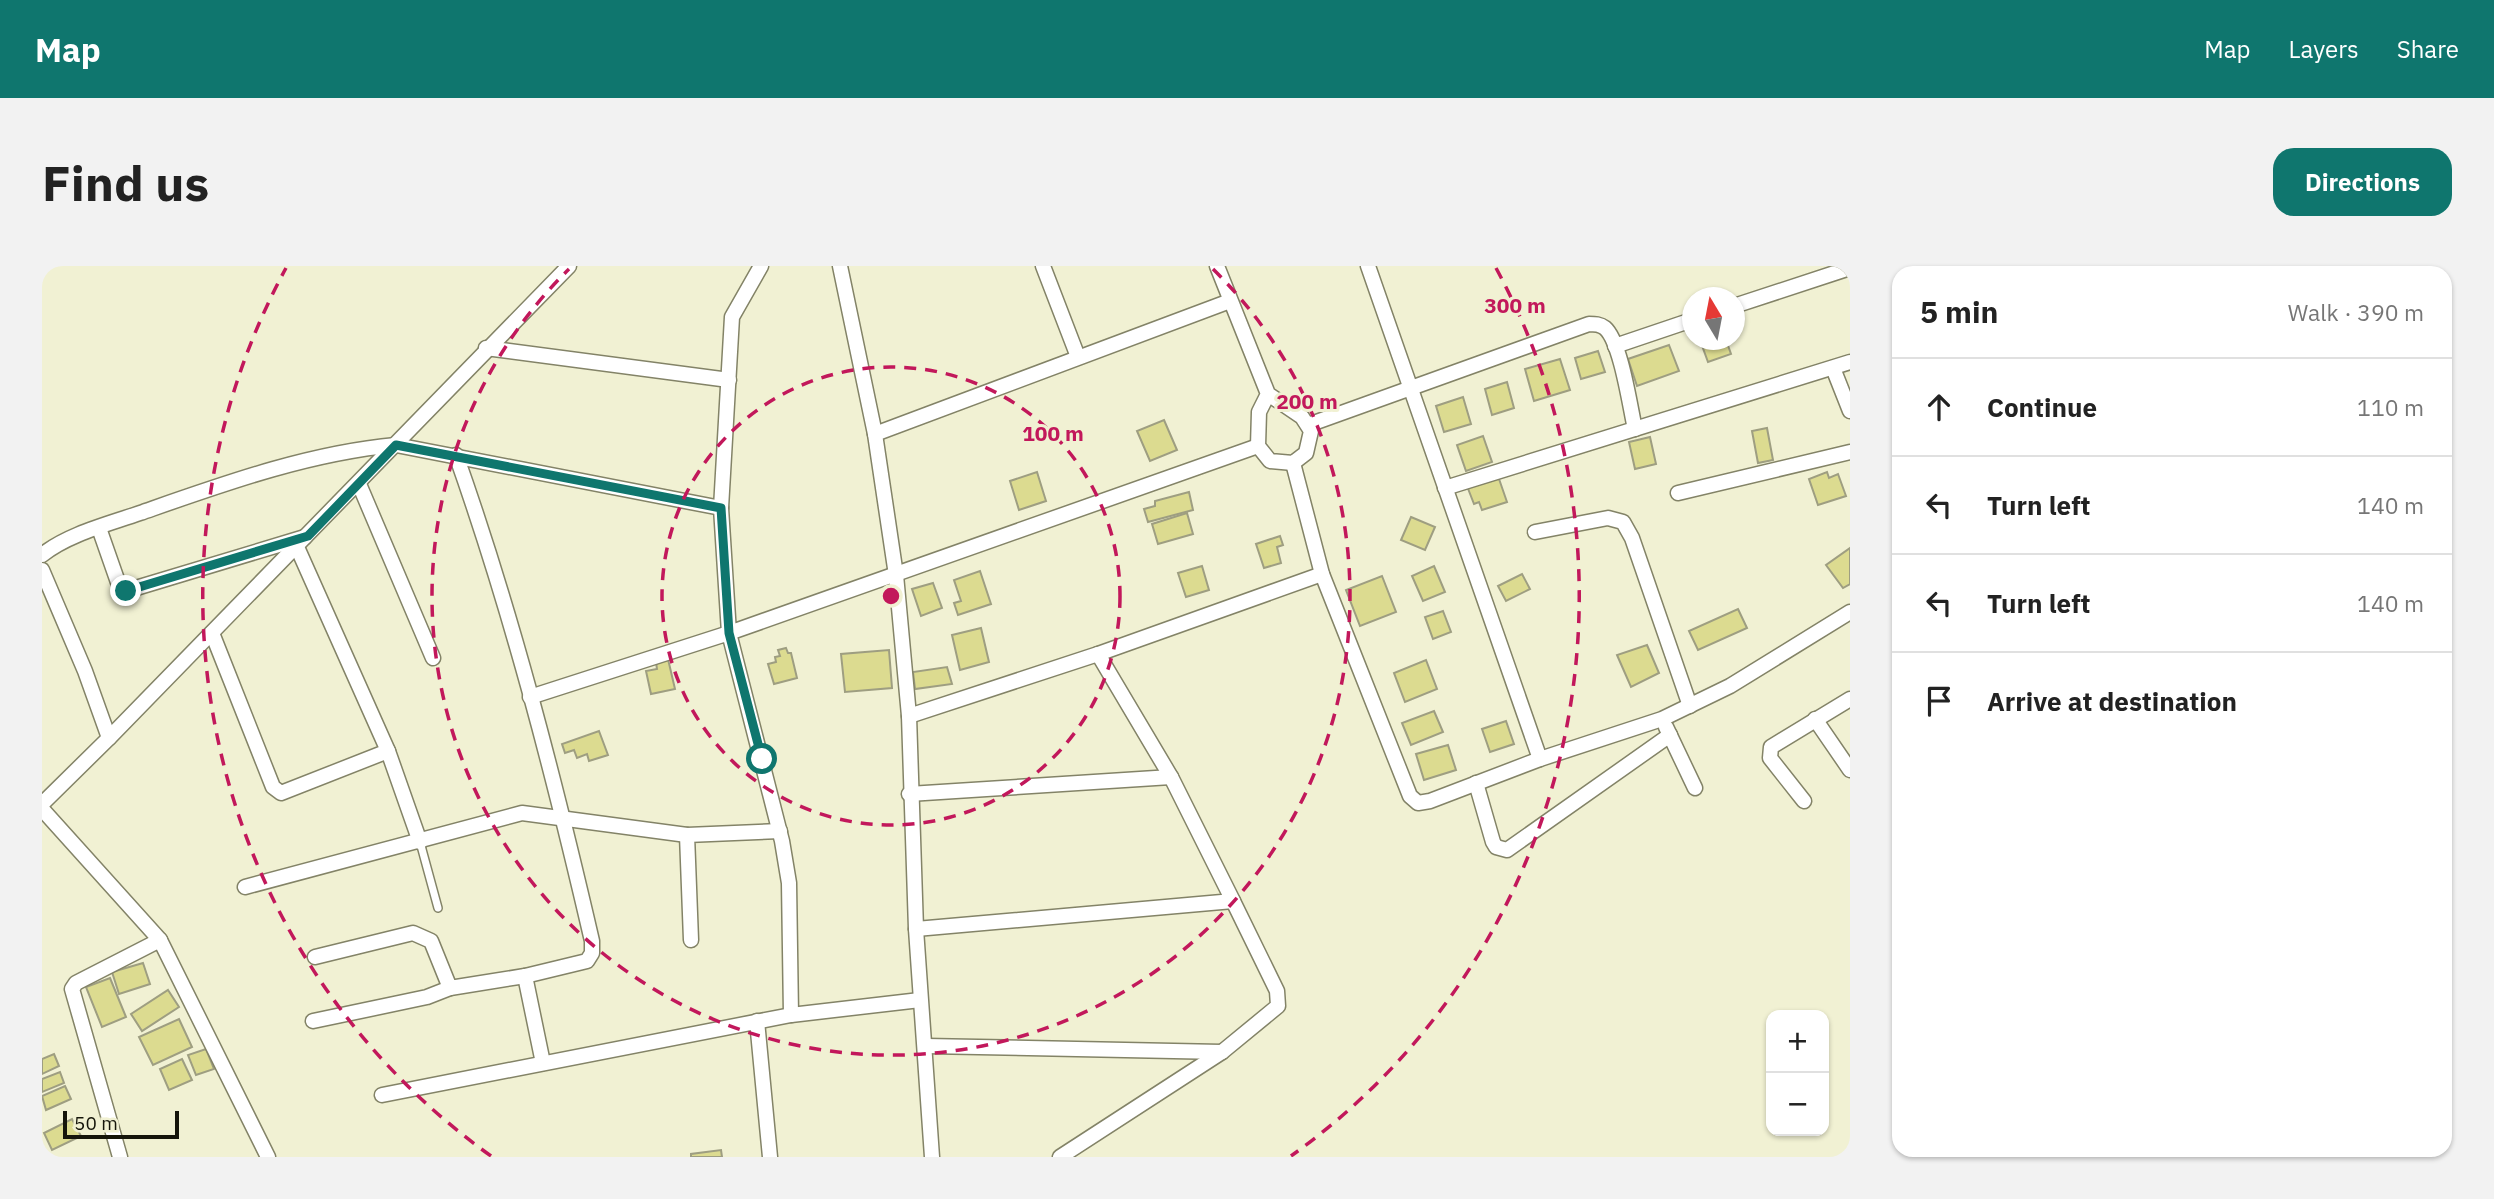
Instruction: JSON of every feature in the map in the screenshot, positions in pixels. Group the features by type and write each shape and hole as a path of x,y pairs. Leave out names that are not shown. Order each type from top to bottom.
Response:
{"street":[{"path":"268,1157 160,940 42,806 359,484 486,348 569,266"},
{"path":"761,266 732,317 721,508 729,633 780,831 789,883 790,1015"},
{"path":"840,266 875,434 896,575 909,716 909,794 916,929 932,1157"},
{"path":"1043,266 1078,357"},
{"path":"1217,266 1268,394 1283,403 1308,425 1311,431 1310,445 1301,458 1293,463 1270,461 1258,446 1259,412 1268,394"},
{"path":"1368,266 1540,759"},
{"path":"1745,302 1850,268"},
{"path":"875,434 1230,301"},
{"path":"1615,346 1682,323"},
{"path":"1308,425 1589,324 1599,324 1607,329 1615,346 1635,429"},
{"path":"486,348 729,380"},
{"path":"1445,488 1850,362"},
{"path":"1833,368 1850,411"},
{"path":"43,552 99,528 245,476 374,447 396,445 721,508"},
{"path":"530,697 729,633 1258,446"},
{"path":"1678,493 1850,452"},
{"path":"313,1021 427,997 450,988 525,976 587,961 592,953 592,941 564,818 488,545 456,455"},
{"path":"1293,463 1322,574 1410,796 1418,803 1662,719 1730,686 1850,612"},
{"path":"359,484 433,658"},
{"path":"1535,531 1608,518 1623,522 1632,538 1690,706"},
{"path":"99,528 120,588 126,591 308,536"},
{"path":"297,547 388,751 421,842"},
{"path":"42,570 85,671 108,738"},
{"path":"909,716 1098,654 1322,574"},
{"path":"212,633 273,786 281,793 388,751"},
{"path":"1060,1157 1222,1052 1275,1010 1278,1001 1233,901 1171,777 1098,654"},
{"path":"1804,801 1769,753 1771,747 1850,699"},
{"path":"1662,719 1695,788"},
{"path":"1815,719 1850,770"},
{"path":"1476,783 1493,842 1496,847 1507,850 1670,735"},
{"path":"909,794 1171,777"},
{"path":"245,887 522,813 687,835 780,831"},
{"path":"687,835 691,940"},
{"path":"916,929 1233,901"},
{"path":"315,957 413,933 431,941 450,988"},
{"path":"120,1157 72,989 76,983 160,940"},
{"path":"525,976 543,1063"},
{"path":"382,1095 790,1015 920,1000"},
{"path":"757,1021 770,1157"},
{"path":"926,1046 1222,1052"}],"lane":[{"path":"421,842 438,908"}],"building":[{"path":"1669,345 1679,371 1637,386 1628,359"},
{"path":"1704,350 1730,350 1731,354 1708,362"},
{"path":"1598,351 1605,372 1581,379 1575,358"},
{"path":"1560,359 1570,390 1534,401 1525,369"},
{"path":"1507,382 1514,408 1492,415 1485,389"},
{"path":"1463,397 1471,424 1444,432 1436,406"},
{"path":"1164,420 1177,450 1150,461 1137,431"},
{"path":"1767,428 1773,460 1758,463 1752,431"},
{"path":"1483,436 1492,462 1466,471 1457,445"},
{"path":"1650,437 1656,464 1635,469 1629,442"},
{"path":"1037,472 1046,501 1019,510 1010,481"},
{"path":"1827,472 1829,478 1838,474 1846,496 1818,505 1809,479"},
{"path":"1498,476 1507,502 1482,510 1479,502 1474,504 1467,486"},
{"path":"1189,492 1193,510 1148,522 1144,509 1155,506 1155,501"},
{"path":"1187,513 1193,534 1158,544 1152,524"},
{"path":"1411,517 1435,527 1425,550 1401,540"},
{"path":"1280,536 1283,545 1277,547 1281,563 1264,568 1256,544"},
{"path":"1850,548 1850,584 1843,588 1826,565"},
{"path":"1202,566 1209,590 1186,597 1178,573"},
{"path":"1434,566 1445,592 1423,601 1412,576"},
{"path":"980,571 991,604 958,615 954,603 961,601 954,580"},
{"path":"1522,574 1530,589 1506,601 1498,586"},
{"path":"1382,576 1396,612 1360,626 1346,590"},
{"path":"933,583 942,608 921,616 912,589"},
{"path":"1738,609 1747,628 1698,650 1689,631"},
{"path":"1443,611 1451,632 1433,639 1425,617"},
{"path":"981,628 989,662 960,670 952,635"},
{"path":"1647,645 1659,673 1631,687 1617,655"},
{"path":"786,648 788,653 791,653 797,678 774,684 768,664 776,662 775,657 780,656 778,650"},
{"path":"889,650 892,688 845,692 841,654"},
{"path":"668,659 675,689 651,694 646,671 657,669 656,662"},
{"path":"1426,660 1437,689 1405,702 1394,673"},
{"path":"947,667 952,684 915,689 913,672"},
{"path":"1434,711 1443,732 1411,745 1402,723"},
{"path":"1506,721 1514,744 1490,752 1482,729"},
{"path":"599,731 608,755 589,761 587,754 577,758 574,750 565,753 562,744"},
{"path":"1448,745 1456,770 1424,780 1416,754"},
{"path":"143,963 150,984 119,994 112,972"},
{"path":"110,978 126,1017 102,1027 86,987"},
{"path":"168,990 179,1007 142,1031 131,1014"},
{"path":"179,1019 192,1047 153,1065 139,1037"},
{"path":"206,1049 214,1069 196,1075 188,1055"},
{"path":"54,1054 59,1066 42,1074 42,1059"},
{"path":"182,1059 192,1080 169,1090 160,1069"},
{"path":"60,1072 64,1083 42,1092 42,1079"},
{"path":"65,1086 71,1099 46,1110 42,1096"},
{"path":"72,1119 81,1136 52,1150 44,1133"},
{"path":"721,1150 722,1157 691,1157 691,1154"}],"route":[{"path":"126,591 308,536 396,445 721,508 729,633 762,759"}]}
